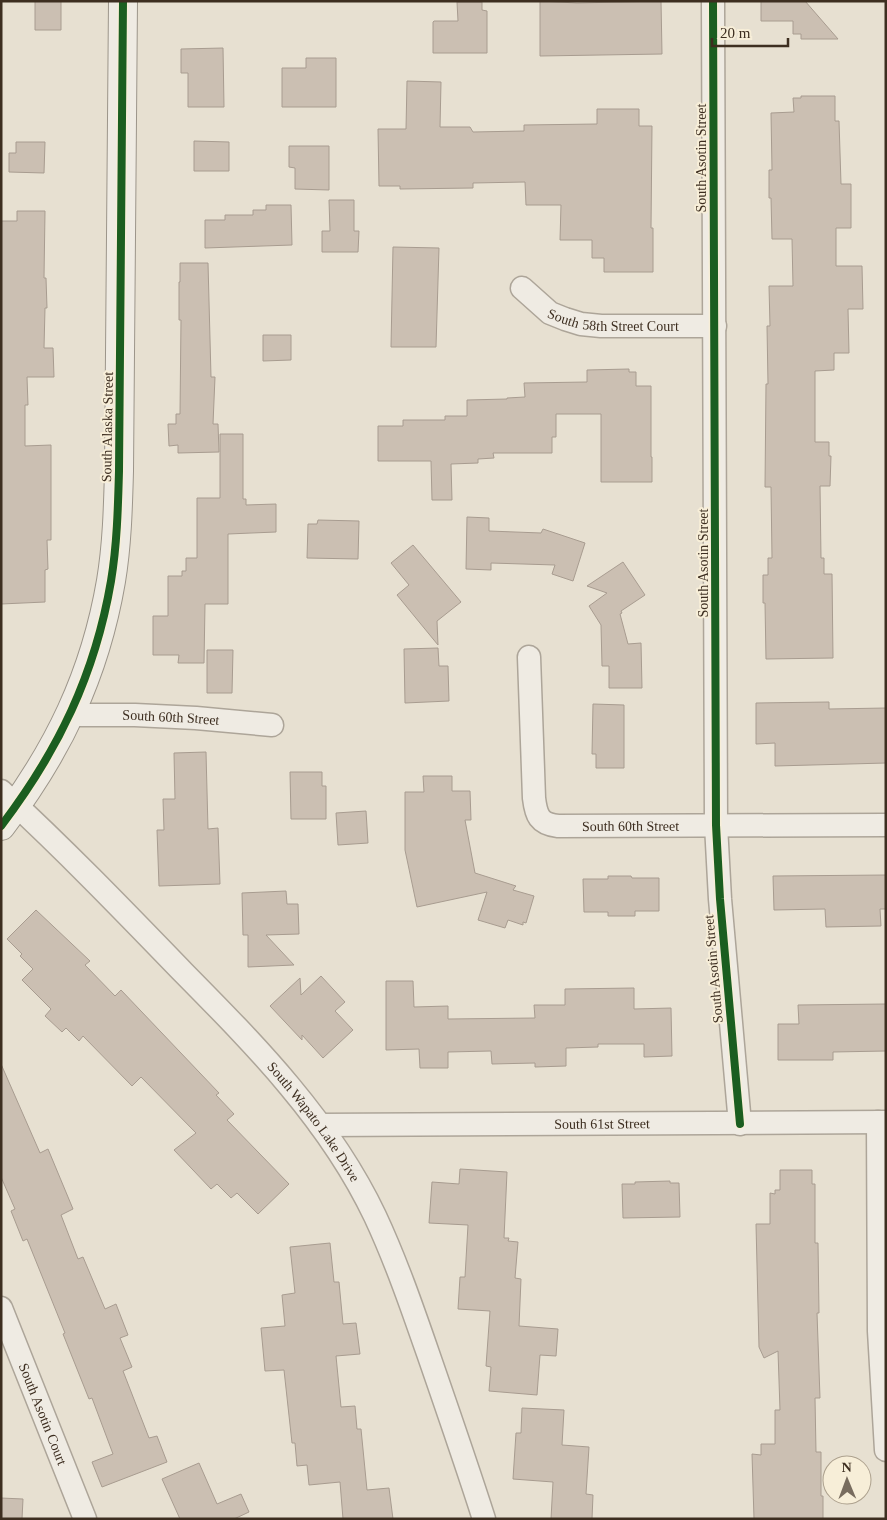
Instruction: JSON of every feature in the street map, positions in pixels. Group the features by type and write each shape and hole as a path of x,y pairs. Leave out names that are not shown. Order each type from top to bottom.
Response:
{"street":[{"name":"South Alaska Street","path":"6,808 47,759 70,715 92,660 106,610 111,580 118,509 120,451 122,1"},
{"name":"South Asotin Street","path":"713,1 716,825 720,899 740,1124"},
{"name":"South 58th Street Court","path":"522,288 550,313 565,320 581,324 601,326 715,326"},
{"name":"South 60th Street","path":"529,657 535,810 540,819 546,823 558,826 886,825"},
{"name":"South 60th Street","path":"70,715 135,715 196,718 272,725"},
{"name":"South Wapato Lake Drive","path":"6,808 83,869 268,1061 320,1125 370,1207 397,1267 484,1519"},
{"name":"South 61st Street","path":"320,1125 882,1122"},
{"path":"882,1122 879,1331 886,1450"},
{"name":"South Asotin Court","path":"1,1308 86,1519"}],"building":[{"path":"35,1 61,1 61,30 35,30"},
{"path":"540,1 577,3 661,1 662,54 540,56"},
{"path":"761,1 805,1 838,39 801,39 801,34 793,34 793,21 761,21"},
{"path":"457,2 482,2 482,10 487,11 487,53 433,53 433,22 458,21"},
{"path":"223,48 224,107 188,107 188,73 181,73 181,49"},
{"path":"306,58 336,58 336,107 282,107 282,68 306,68"},
{"path":"407,81 441,82 440,127 470,127 473,132 524,131 524,125 597,124 597,109 639,109 639,126 652,126 651,228 653,228 653,272 604,272 604,258 592,258 592,240 560,240 561,205 526,205 525,182 473,183 473,188 400,189 400,186 379,186 378,129 406,129"},
{"path":"801,96 835,96 835,121 839,121 841,184 851,184 851,228 836,228 836,266 862,266 863,309 848,309 849,353 834,353 834,370 815,371 815,442 829,442 829,456 831,456 830,486 820,486 821,558 824,558 824,574 832,574 833,658 766,659 763,575 768,575 768,558 772,558 771,487 765,487 766,384 768,384 767,326 770,326 769,286 793,286 792,239 772,239 771,198 769,198 769,170 772,170 771,113 794,112 793,98 801,98"},
{"path":"194,141 229,142 229,171 194,171"},
{"path":"16,142 45,142 44,173 9,172 9,153 16,153"},
{"path":"289,146 329,146 329,190 295,189 295,168 289,167"},
{"path":"329,200 354,200 354,231 359,231 358,252 322,252 322,231 330,231"},
{"path":"266,205 291,205 292,245 205,248 205,220 225,220 225,215 253,215 253,210 266,210"},
{"path":"17,211 45,211 44,278 46,278 47,308 45,308 44,348 53,348 54,377 27,377 28,405 25,405 25,446 51,445 51,540 47,540 48,569 45,570 45,602 1,604 1,221 17,221"},
{"path":"393,247 439,248 436,347 391,347"},
{"path":"180,263 208,263 211,377 215,377 213,424 218,424 219,452 178,453 178,445 169,446 168,424 176,424 176,414 180,414"},
{"path":"263,335 291,335 291,360 263,361"},
{"path":"629,369 629,372 636,372 636,386 651,386 652,482 601,482 601,414 556,414 556,437 552,437 552,453 493,453 494,458 478,459 478,463 451,464 452,500 432,500 431,461 378,461 378,426 403,426 403,420 445,420 445,416 467,416 467,400 525,397 524,383 587,382 587,370"},
{"path":"220,434 243,434 243,499 246,499 246,505 276,504 276,532 228,534 228,604 205,604 204,663 178,663 179,655 153,655 153,616 168,616 168,576 182,576 182,571 186,571 186,558 197,558 197,498 220,498"},
{"path":"467,517 489,518 489,531 541,533 543,529 585,543 573,581 552,574 555,565 491,563 491,570 466,569"},
{"path":"318,520 359,521 358,559 307,558 308,524 317,524"},
{"path":"413,545 461,602 437,621 438,645 397,595 409,585 391,563"},
{"path":"623,562 645,595 621,611 622,613 620,614 628,644 641,643 642,688 609,688 609,666 602,666 601,625 589,606 607,593 587,586"},
{"path":"438,648 439,666 448,666 449,701 405,703 404,649"},
{"path":"207,650 233,650 232,693 207,693"},
{"path":"829,702 829,709 886,708 886,763 775,766 775,743 756,744 756,703"},
{"path":"593,704 624,705 624,768 596,768 596,754 592,754"},
{"path":"206,752 208,829 218,828 220,884 159,886 157,830 164,830 163,799 175,799 174,753"},
{"path":"290,772 322,772 322,786 326,786 326,819 291,819"},
{"path":"423,776 452,776 452,791 470,791 471,820 465,820 475,873 516,886 513,890 534,896 526,923 523,922 523,925 508,920 505,928 478,920 487,892 417,907 405,850 405,792 424,792"},
{"path":"366,811 368,843 338,845 336,813"},
{"path":"886,875 886,909 880,909 881,926 826,927 825,909 774,910 773,876"},
{"path":"608,876 659,878 659,911 635,911 635,916 608,916 608,912 584,912 583,879 608,879"},
{"path":"286,891 287,904 298,904 299,934 266,935 294,965 248,967 248,935 243,935 242,893"},
{"path":"36,910 90,961 85,965 115,996 121,990 219,1093 216,1095 234,1114 227,1120 289,1184 258,1214 237,1193 231,1198 217,1184 211,1189 174,1150 196,1133 141,1077 132,1086 83,1036 79,1041 66,1028 62,1032 45,1016 51,1009 22,980 33,969 20,956 22,954 7,939"},
{"path":"321,976 345,1002 335,1011 353,1030 323,1058 302,1035 302,1040 270,1006 300,978 301,995"},
{"path":"386,981 413,981 414,1007 448,1006 448,1019 535,1018 534,1005 565,1005 565,989 634,988 634,1009 671,1008 672,1056 644,1057 644,1044 598,1044 598,1047 566,1048 566,1066 535,1067 535,1063 492,1064 491,1051 448,1052 448,1068 420,1068 419,1049 386,1050"},
{"path":"886,1004 886,1051 833,1052 833,1060 778,1060 778,1024 799,1024 798,1005"},
{"path":"1,1064 40,1153 48,1149 73,1209 61,1215 78,1259 83,1257 105,1309 116,1304 128,1335 120,1338 132,1367 123,1371 149,1438 157,1436 167,1462 102,1487 92,1462 113,1454 92,1398 89,1399 63,1334 65,1333 27,1239 23,1241 11,1211 15,1209 1,1177"},
{"path":"460,1169 507,1172 504,1238 509,1238 508,1241 518,1242 515,1278 521,1279 519,1326 558,1329 556,1356 540,1355 537,1395 489,1391 491,1367 486,1366 490,1311 458,1309 460,1277 465,1277 468,1225 429,1223 432,1182 459,1184"},
{"path":"780,1170 812,1170 812,1184 815,1184 815,1243 818,1243 819,1313 817,1313 820,1398 815,1398 816,1452 821,1452 823,1519 754,1519 752,1454 761,1455 761,1444 775,1444 775,1410 780,1410 778,1351 764,1358 759,1347 756,1224 770,1224 770,1193 775,1194 775,1190 780,1190"},
{"path":"670,1181 670,1183 679,1183 680,1217 623,1218 622,1184"},
{"path":"330,1243 334,1282 339,1282 343,1324 356,1323 360,1354 336,1356 341,1407 355,1406 357,1429 361,1429 367,1490 389,1488 393,1519 343,1519 340,1482 309,1485 307,1465 297,1466 295,1443 292,1443 284,1370 265,1371 261,1328 285,1326 282,1295 295,1293 290,1247"},
{"path":"522,1408 564,1410 562,1445 589,1447 586,1494 593,1495 592,1519 551,1519 553,1482 513,1479 516,1433 521,1433"},
{"path":"199,1463 217,1504 241,1494 249,1512 234,1519 180,1519 162,1479"},
{"path":"1,1498 23,1499 22,1519 1,1519"}],"cycle path":[{"path":"1,826 40,769 71,711 95,648 111,581 117,526 119,471 123,1"},
{"path":"713,1 716,825 720,899 740,1124"}]}
